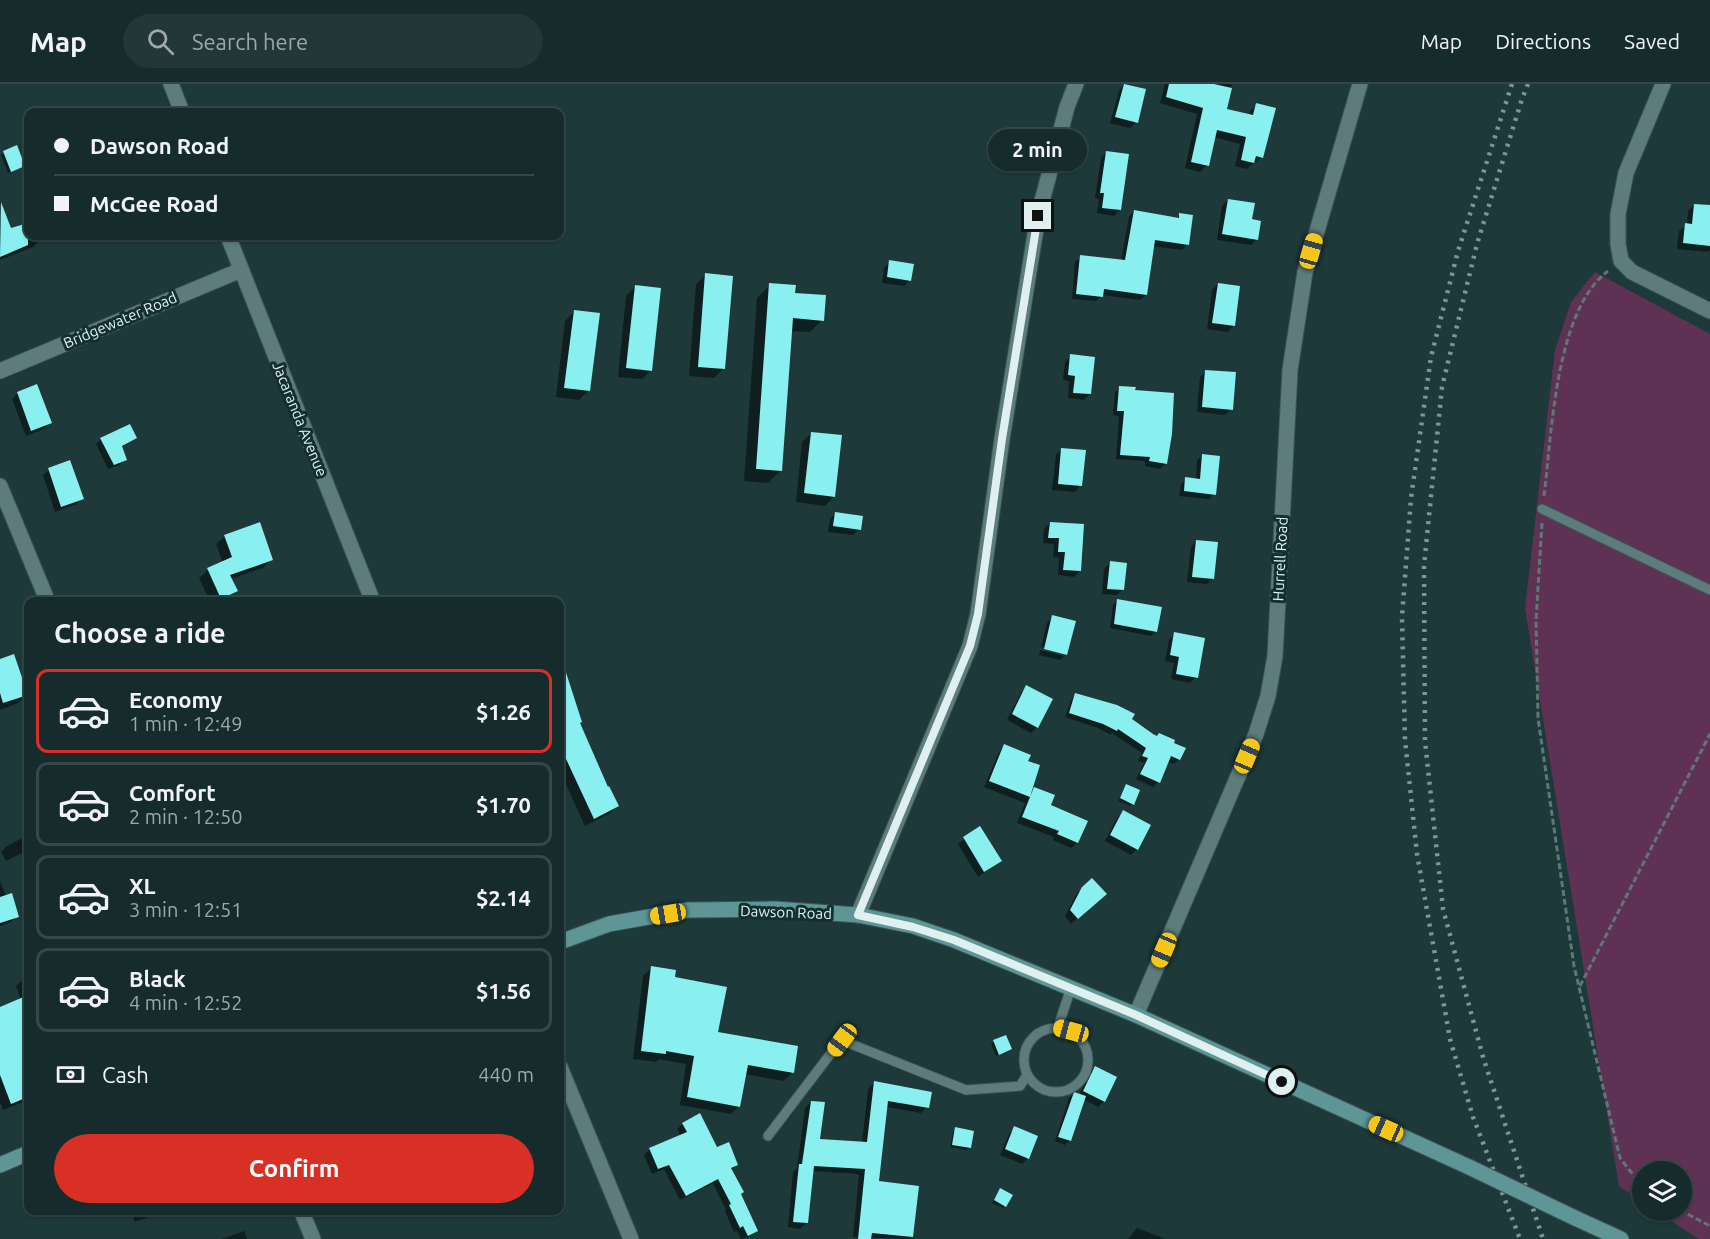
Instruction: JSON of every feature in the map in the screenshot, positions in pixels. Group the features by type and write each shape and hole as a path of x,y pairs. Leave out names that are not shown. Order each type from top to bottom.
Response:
{"street":[{"path":"171,84 180,108"},
{"path":"858,915 970,646 978,614 1002,439 1038,216 1067,107 1076,84"},
{"name":"Hurrell Road","path":"1136,1015 1256,734 1268,696 1275,656 1290,370 1305,272 1360,84"},
{"path":"1663,84 1626,173 1618,214 1618,244 1621,261 1632,272 1710,311"},
{"name":"Jacaranda Avenue","path":"230,240 370,597"},
{"name":"Bridgewater Road","path":"0,371 241,270"},
{"path":"0,486 46,597"},
{"name":"Dawson Road","path":"564,941 609,924 688,910 775,909 858,915 913,927 954,940 1136,1015 1621,1239"},
{"path":"564,1077 631,1239"},
{"path":"0,1165 24,1156"},
{"path":"303,1215 313,1239"}],"lane":[{"path":"1542,509 1710,590"},
{"path":"1058,1027 1071,988"},
{"path":"1058,1027 1071,1031 1082,1039 1088,1052 1089,1065 1084,1078 1074,1088 1061,1092 1048,1092 1036,1085 1027,1075 1024,1061 1026,1048 1033,1036 1045,1029 1058,1027"},
{"path":"768,1136 842,1040 966,1090 1020,1086 1027,1075"}],"path":[{"path":"1621,261 1596,280 1579,306 1560,366 1542,509 1536,620 1538,718 1574,966 1620,1158 1632,1173"},
{"path":"1579,988 1710,734"},
{"path":"1692,1216 1710,1226"}],"shaded area":[{"path":"1595,272 1710,334 1710,1239 1699,1239 1671,1221 1692,1221 1692,1161 1632,1161 1632,1195 1619,1186 1525,608 1555,350 1571,302"}],"building":[{"path":"1124,84 1146,89 1138,123 1115,117"},
{"path":"1169,84 1214,84 1232,88 1227,109 1253,115 1256,103 1276,108 1263,158 1256,156 1254,163 1241,160 1246,137 1217,130 1209,166 1191,162 1203,108 1166,97"},
{"path":"17,145 24,166 11,172 3,151"},
{"path":"1106,151 1129,154 1121,210 1102,208 1104,193 1100,193"},
{"path":"1228,199 1255,203 1252,219 1261,221 1258,240 1222,234"},
{"path":"1,202 11,228 24,224 24,240 28,240 28,245 0,257"},
{"path":"1694,204 1710,205 1710,246 1683,243 1685,223 1692,224"},
{"path":"1134,210 1179,218 1179,213 1193,215 1189,245 1155,240 1147,295 1104,289 1103,297 1076,294 1080,255 1125,260"},
{"path":"889,260 914,264 911,281 887,277"},
{"path":"705,273 733,276 725,369 698,367"},
{"path":"769,283 796,285 795,293 826,295 824,321 793,318 782,471 756,469"},
{"path":"1218,283 1240,286 1235,326 1212,323"},
{"path":"635,285 661,288 652,371 626,368"},
{"path":"574,310 600,313 590,391 564,388"},
{"path":"1070,354 1095,357 1091,394 1073,393 1075,376 1068,375"},
{"path":"1205,370 1236,372 1233,410 1202,407"},
{"path":"37,384 52,423 31,431 17,392"},
{"path":"1119,386 1136,387 1135,390 1174,393 1172,434 1167,464 1149,461 1150,457 1120,455 1124,411 1117,411"},
{"path":"130,424 137,438 122,446 127,460 114,465 100,438"},
{"path":"811,432 842,435 835,497 804,493"},
{"path":"1061,448 1086,450 1082,486 1058,484"},
{"path":"1202,454 1220,456 1216,495 1184,491 1185,477 1200,479"},
{"path":"70,460 84,499 61,507 48,468"},
{"path":"835,512 863,516 861,530 833,526"},
{"path":"260,522 273,560 230,575 238,591 220,597 207,568 232,557 224,535"},
{"path":"1050,522 1084,524 1081,571 1063,570 1065,552 1058,552 1059,538 1048,538"},
{"path":"1196,540 1218,542 1214,579 1192,577"},
{"path":"1110,561 1127,563 1124,590 1107,589"},
{"path":"1117,599 1162,607 1157,632 1114,624"},
{"path":"1052,615 1076,621 1067,655 1044,649"},
{"path":"1174,632 1205,638 1198,678 1176,674 1179,657 1170,655"},
{"path":"14,654 24,683 24,696 3,703 0,693 0,659"},
{"path":"564,666 582,722 580,723 608,787 619,806 594,819 564,755"},
{"path":"1026,685 1053,699 1038,728 1012,714"},
{"path":"1075,693 1117,705 1135,714 1132,719 1153,734 1157,736 1159,733 1186,748 1180,760 1171,756 1160,783 1140,774 1148,758 1142,756 1146,748 1118,729 1117,731 1069,713"},
{"path":"1004,744 1031,755 1028,761 1040,765 1030,797 989,781"},
{"path":"1126,784 1140,790 1134,805 1120,798"},
{"path":"1034,787 1055,795 1051,805 1088,821 1078,843 1057,834 1059,831 1022,817"},
{"path":"1123,810 1151,825 1138,850 1110,835"},
{"path":"980,826 1002,861 984,872 963,837"},
{"path":"1092,878 1107,894 1078,919 1070,910 1082,887"},
{"path":"12,893 19,917 0,923 0,897"},
{"path":"651,966 676,970 675,977 727,987 718,1032 798,1046 794,1073 748,1065 740,1107 687,1097 694,1056 666,1051 666,1054 641,1051"},
{"path":"24,997 24,1099 11,1104 0,1075 0,1007"},
{"path":"1006,1035 1012,1049 999,1055 993,1040"},
{"path":"1095,1066 1117,1077 1105,1102 1083,1091"},
{"path":"874,1081 932,1092 929,1108 888,1101 879,1181 919,1186 913,1237 872,1233 871,1239 858,1239 865,1169 814,1166 808,1223 793,1222 799,1164 802,1164 811,1101 825,1102 820,1139 867,1142"},
{"path":"1074,1092 1086,1096 1071,1141 1058,1137"},
{"path":"700,1113 717,1147 729,1142 738,1165 731,1168 744,1192 741,1194 758,1231 748,1236 743,1226 740,1228 718,1179 686,1196 669,1165 658,1169 649,1148 687,1132 682,1123"},
{"path":"1014,1126 1038,1136 1029,1159 1005,1149"},
{"path":"955,1127 974,1131 971,1148 952,1145"},
{"path":"1000,1188 1013,1195 1006,1207 994,1200"}],"railway":[{"path":"1512,84 1458,251 1431,357 1411,498 1402,617 1405,740 1417,854 1450,1039 1473,1117 1520,1239"},
{"path":"1528,84 1477,244 1442,387 1424,566 1425,741 1443,909 1483,1057 1543,1239"}],"route":[{"path":"1038,216 1002,439 978,614 970,646 858,915 913,927 954,940 1136,1015 1282,1082"}]}
